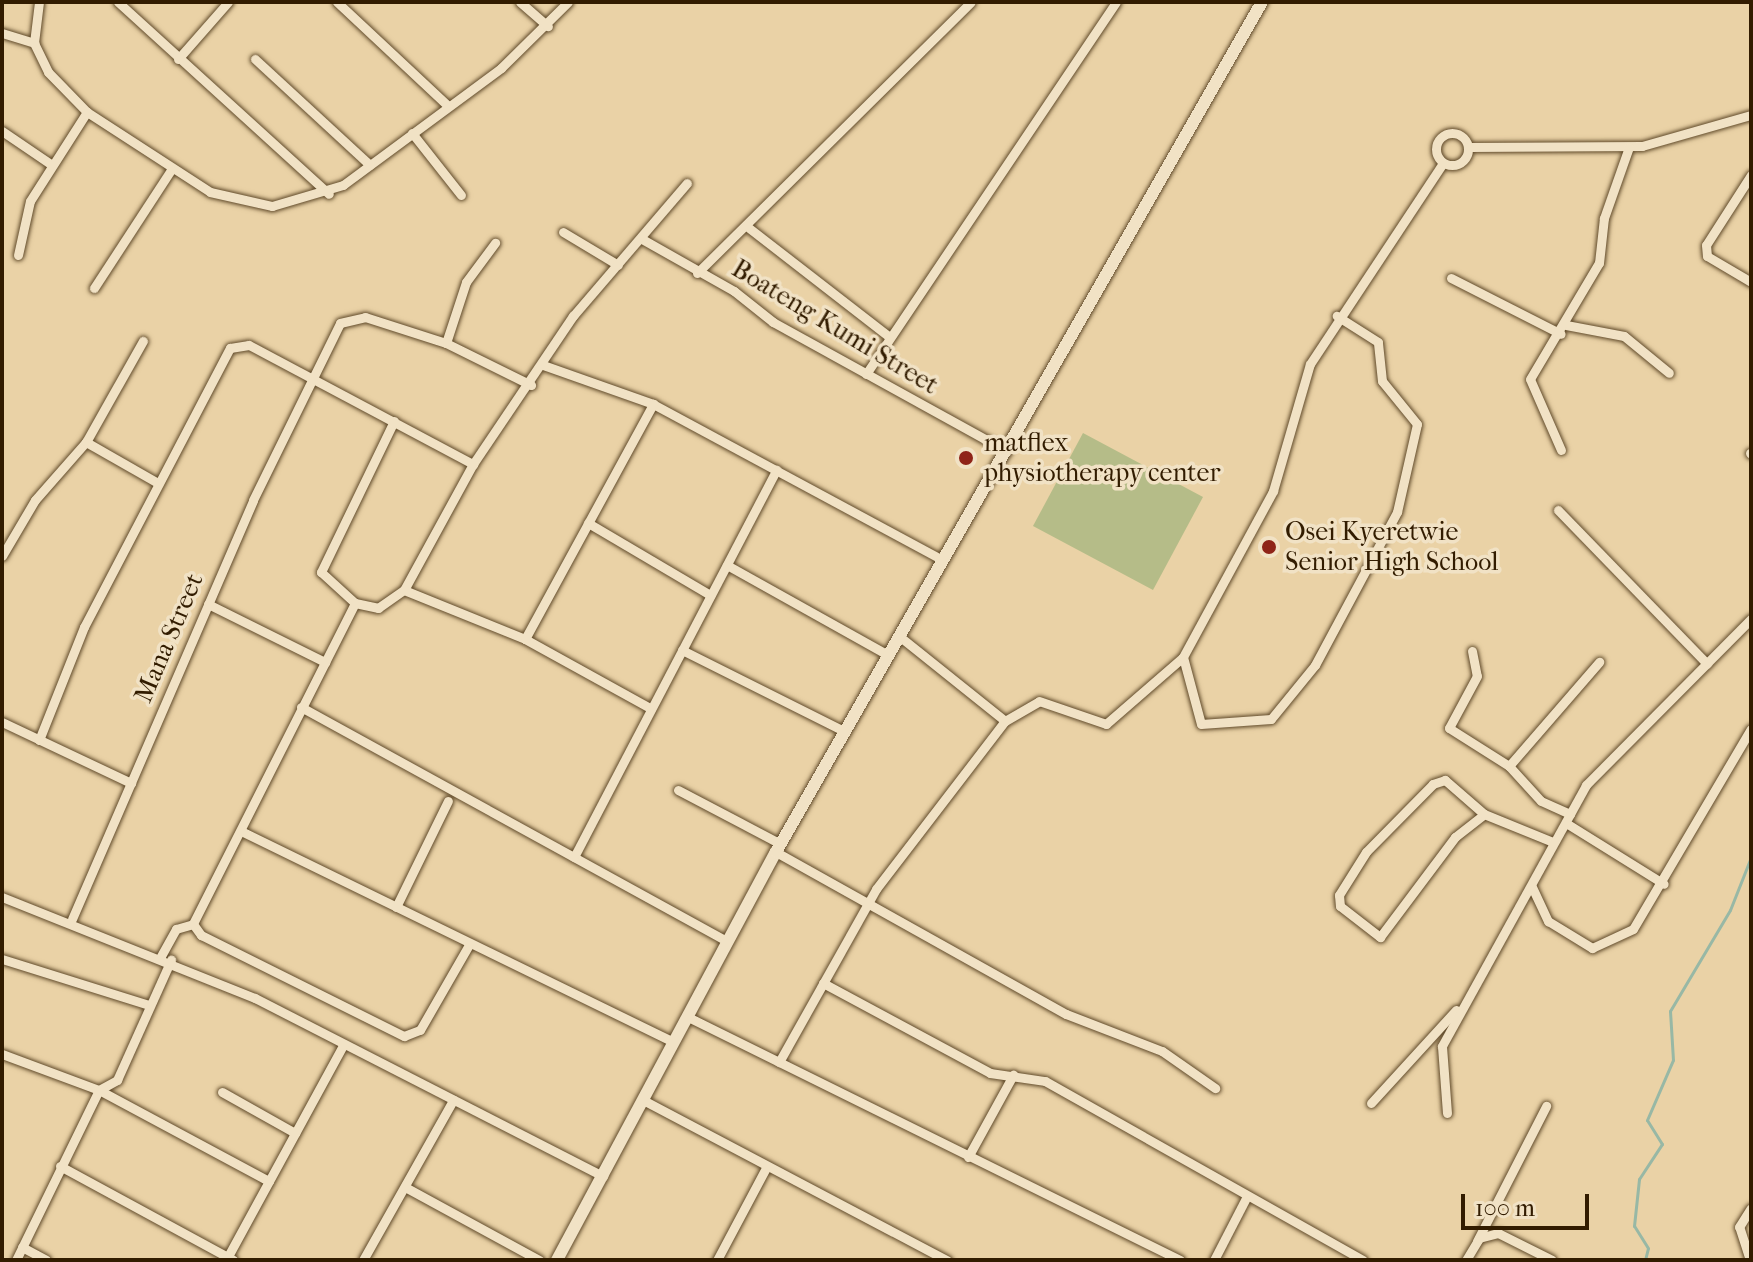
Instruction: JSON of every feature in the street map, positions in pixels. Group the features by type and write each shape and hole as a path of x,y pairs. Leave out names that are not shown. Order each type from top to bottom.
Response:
{"street":[{"path":"39,2 34,43 48,72 87,112 171,170 245,204 329,194 448,106 548,26 568,2"},
{"path":"118,2 329,194"},
{"path":"178,59 228,2"},
{"path":"337,2 448,106"},
{"path":"520,2 548,26"},
{"path":"697,273 749,228 971,2"},
{"path":"866,374 888,336 1116,2"},
{"path":"557,1260 778,848 1007,451 1257,3"},
{"path":"2,33 34,43"},
{"path":"255,59 370,165"},
{"path":"18,255 30,201 87,112"},
{"path":"1468,147 1629,147 1751,115"},
{"path":"2,131 52,165"},
{"path":"412,133 461,195"},
{"path":"1443,163 1436,147 1443,135 1457,133 1468,147"},
{"path":"1443,163 1461,163 1468,147"},
{"path":"1561,450 1530,379 1563,329 1599,263 1604,218 1629,147"},
{"path":"779,1062 868,905 940,797 1005,721 1039,701 1106,724 1183,657 1273,491 1297,402 1337,316 1443,163"},
{"path":"94,288 171,170"},
{"path":"1751,175 1706,245 1707,256 1751,282"},
{"path":"394,421 322,560 331,586 355,603 378,608 404,590 473,464 531,385 573,316 687,183"},
{"path":"749,228 888,336"},
{"path":"563,232 618,265"},
{"name":"Boateng Kumi Street","path":"642,239 866,374 1007,451"},
{"path":"446,343 466,282 495,243"},
{"path":"1451,278 1563,329 1624,336 1669,373"},
{"name":"Mana Street","path":"72,919 208,604 340,323 356,314 446,343 531,385"},
{"path":"1183,657 1201,724 1271,719 1315,665 1397,512 1417,424 1382,381 1378,342 1337,316"},
{"path":"2,556 35,500 86,442 143,341"},
{"path":"39,740 84,627 230,348 249,345 473,464"},
{"path":"543,365 653,404 943,560"},
{"path":"525,639 653,404"},
{"path":"86,442 158,483"},
{"path":"574,857 776,470"},
{"path":"1558,510 1707,664"},
{"path":"588,523 710,595"},
{"path":"727,565 888,655"},
{"path":"404,590 525,639 650,708"},
{"path":"193,924 355,603"},
{"path":"208,604 325,662"},
{"path":"1447,1113 1442,1046 1461,1005 1532,887 1553,842 1603,764 1751,619"},
{"path":"899,636 1005,721"},
{"path":"682,650 844,731"},
{"path":"1472,651 1477,676 1446,722 1509,766 1541,801 1664,884"},
{"path":"1509,766 1599,662"},
{"path":"301,707 728,942"},
{"path":"2,722 131,783"},
{"path":"1532,887 1548,921 1596,948 1638,926 1751,729"},
{"path":"1484,814 1455,837 1380,937 1340,906 1339,895 1366,852 1433,784 1445,780 1484,814 1553,842"},
{"path":"678,790 868,905 1066,1014 1162,1051 1215,1088"},
{"path":"396,907 448,801"},
{"path":"241,831 673,1042"},
{"path":"2,897 72,919 166,958 603,1176"},
{"path":"16,1260 99,1090 117,1080 149,1005 176,929 193,924 404,1036 420,1030 470,943"},
{"path":"2,959 149,1005"},
{"path":"823,983 990,1073 1045,1081 1363,1260"},
{"path":"1371,1103 1461,1005"},
{"path":"686,1016 1180,1260"},
{"path":"60,1166 229,1259 343,1045"},
{"path":"2,1055 99,1090 269,1181"},
{"path":"968,1157 1013,1075"},
{"path":"222,1092 295,1133"},
{"path":"363,1260 453,1100"},
{"path":"643,1100 947,1260"},
{"path":"1466,1260 1546,1106"},
{"path":"717,1260 767,1166"},
{"path":"405,1187 539,1260"},
{"path":"1214,1260 1247,1196"},
{"path":"1750,1260 1739,1227 1751,1208"},
{"path":"1477,1241 1503,1233 1552,1260"},
{"path":"22,1247 46,1260"}],"green space":[{"path":"1083,433 1203,497 1153,590 1033,526"}],"waterway":[{"path":"1645,1260 1648,1248 1634,1226 1639,1179 1662,1144 1647,1120 1673,1060 1670,1011 1730,910 1751,857"}],"place":[{"name":"matflex physiotherapy center","path":"966,458"},
{"name":"Osei Kyeretwie Senior High School","path":"1269,547"}]}
